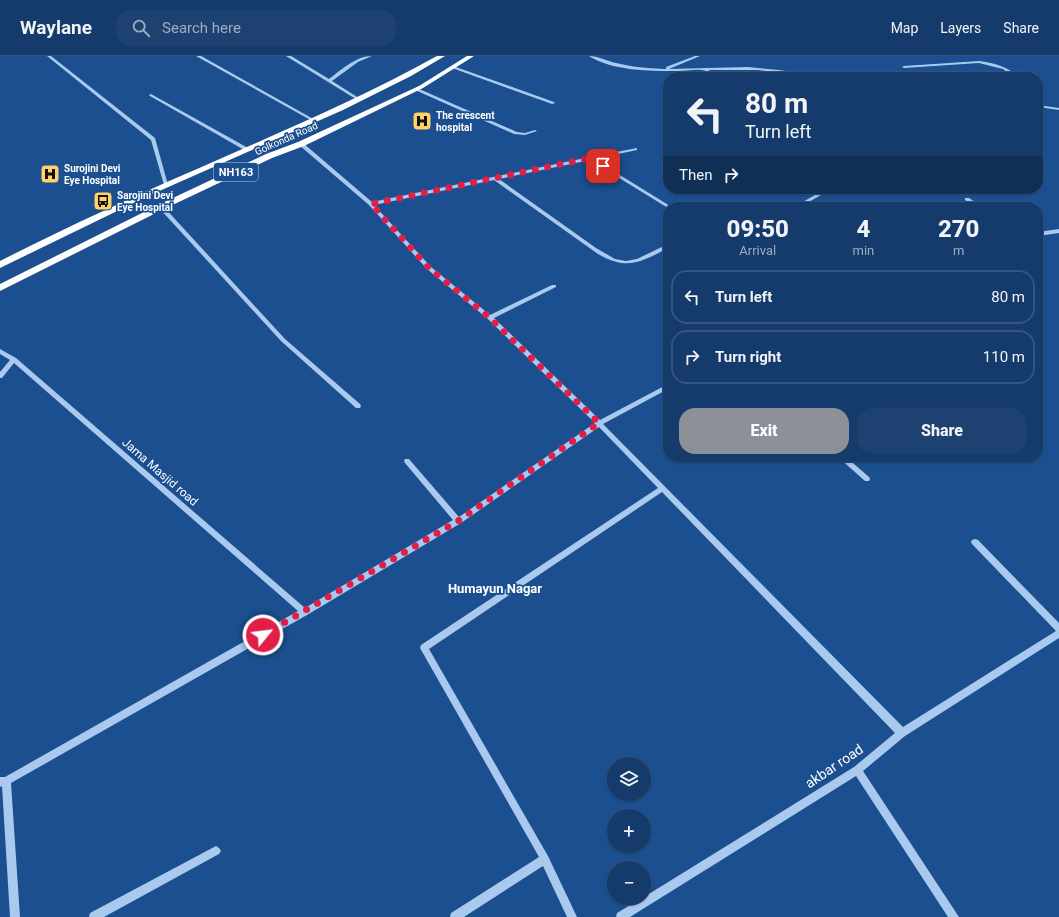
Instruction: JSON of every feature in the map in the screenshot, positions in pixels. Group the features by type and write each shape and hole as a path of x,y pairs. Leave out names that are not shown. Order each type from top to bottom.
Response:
{"highway":[{"name":"Golkonda Road","path":"0,265 166,185 360,100 402,80 442,56"},
{"name":"Golkonda Road","path":"0,288 161,207 269,156 301,144 416,89 471,56"}],"street":[{"path":"49,56 153,140 166,185"},
{"path":"198,56 315,121"},
{"path":"288,56 360,100"},
{"path":"330,82 357,61 370,56"},
{"path":"591,56 638,70 659,71 703,68 763,69 785,72"},
{"path":"659,71 698,56"},
{"path":"904,67 978,62 1002,68 1011,72"},
{"path":"453,67 554,103"},
{"path":"703,68 711,72"},
{"path":"416,89 516,133 525,134 536,131"},
{"path":"150,95 248,150"},
{"path":"1043,107 1059,109"},
{"path":"301,144 371,204 429,268 490,318 599,423 902,733"},
{"path":"371,204 635,149"},
{"path":"590,158 663,204"},
{"path":"495,178 594,249 611,259 620,262 630,262 644,258 663,248"},
{"path":"809,202 822,194"},
{"path":"968,199 973,202"},
{"path":"161,207 283,340 358,406"},
{"path":"1043,233 1059,231"},
{"path":"490,318 554,286"},
{"name":"Jama Masjid road","path":"0,351 14,359 304,612"},
{"path":"0,376 14,359"},
{"path":"14,917 3,782 304,612 458,521 599,423 663,389"},
{"path":"407,461 458,521"},
{"path":"847,462 867,479"},
{"path":"572,917 546,859 424,648 663,488"},
{"path":"976,542 1059,629"},
{"name":"akbar road","path":"621,917 857,770 902,733 1059,634"},
{"path":"857,770 954,917"},
{"path":"94,917 216,851"},
{"path":"455,917 546,859"}],"place":[{"name":"The crescent hospital","path":"422,121"},
{"name":"Surojini Devi Eye Hospital","path":"50,174"},
{"name":"Sarojini Devi Eye Hospital","path":"103,201"}],"district":[{"name":"Humayun Nagar","path":"495,588"}],"route":[{"path":"263,635 458,521 599,423 490,318 429,268 371,204 590,158 603,166"}]}
